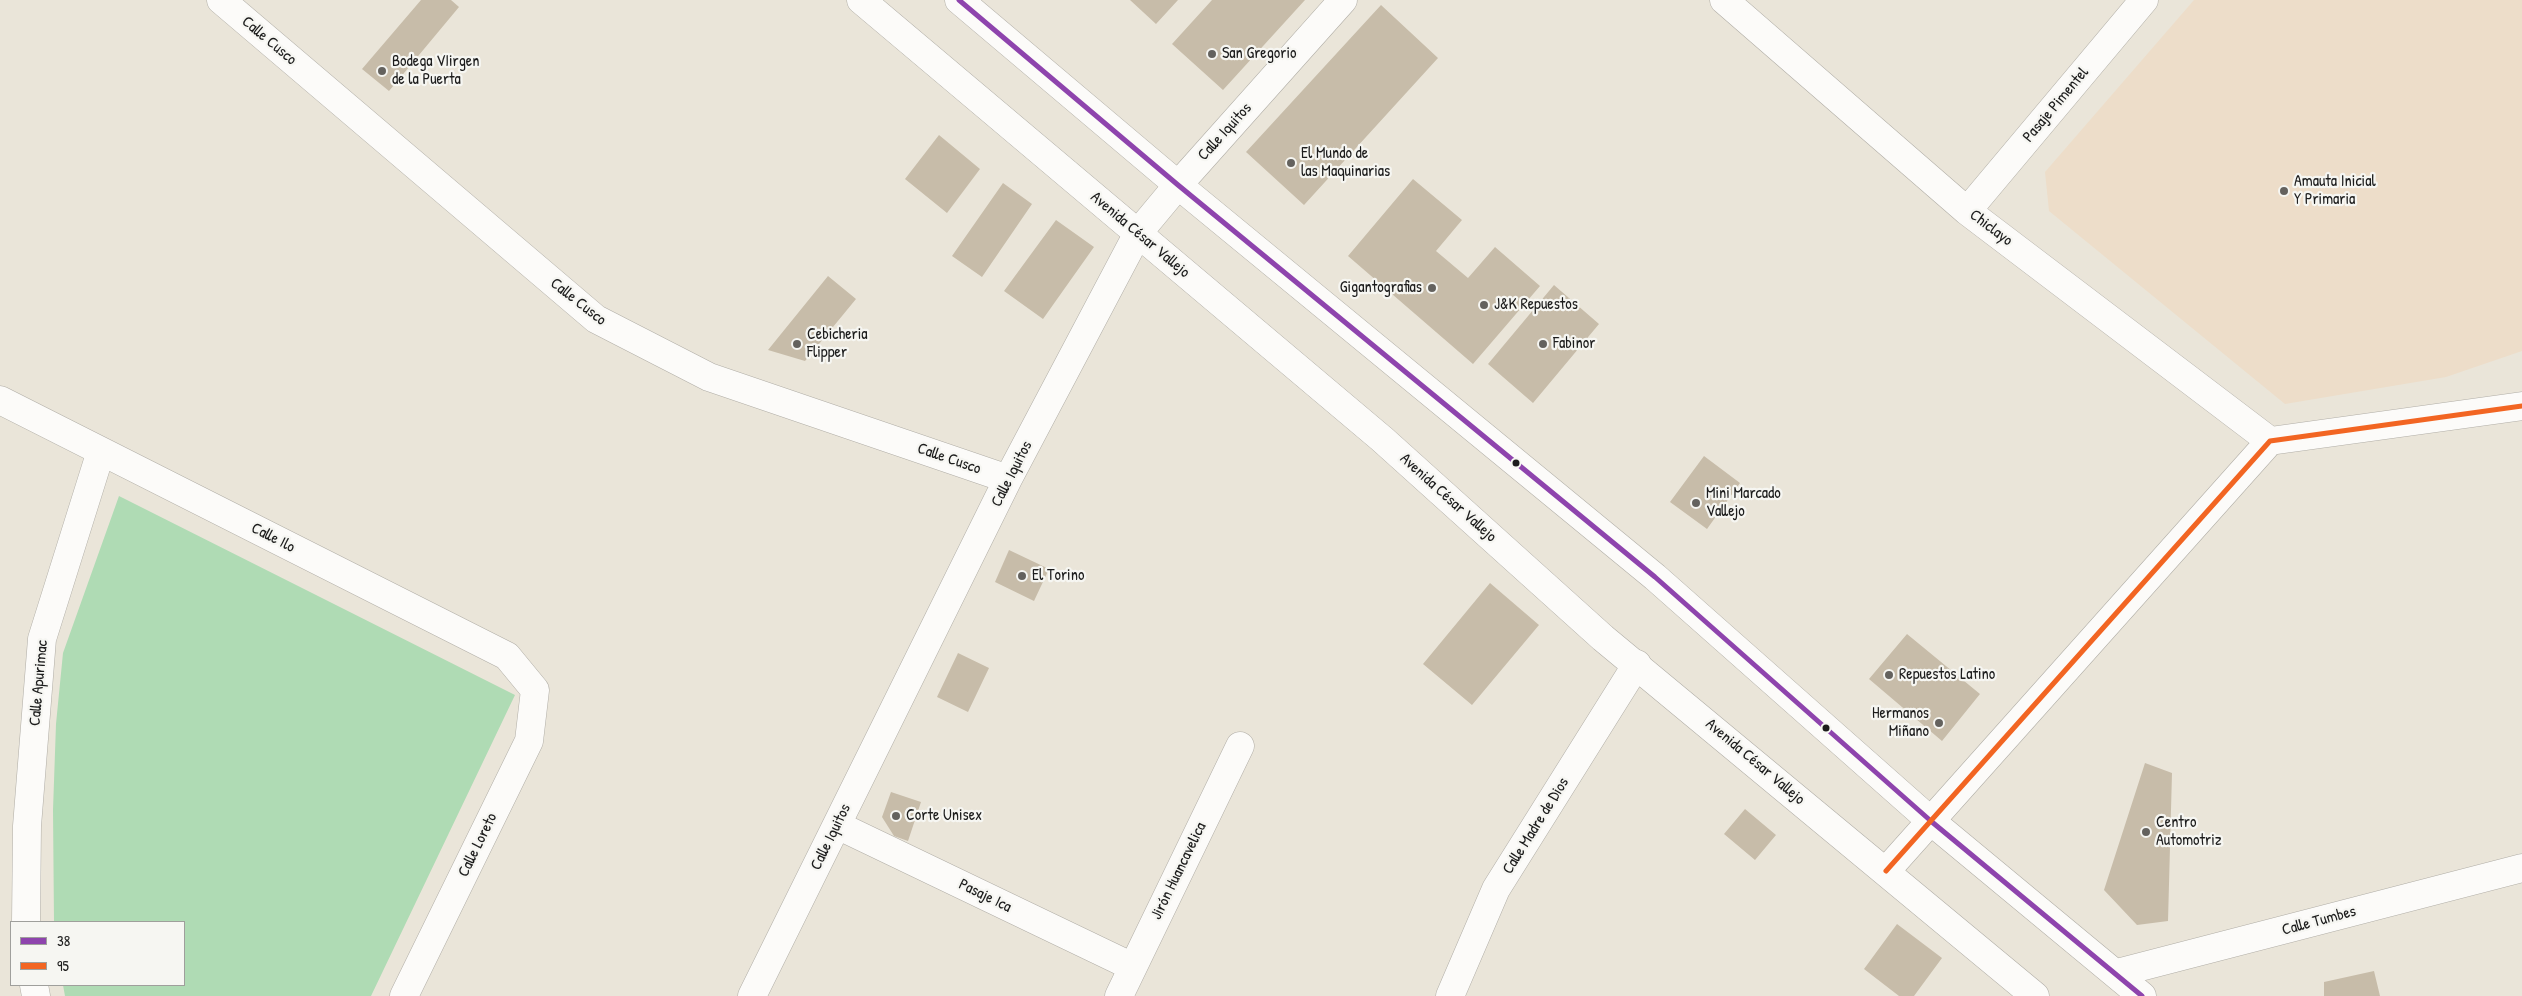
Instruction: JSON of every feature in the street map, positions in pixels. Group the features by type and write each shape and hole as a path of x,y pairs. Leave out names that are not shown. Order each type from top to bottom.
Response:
{"street":[{"name":"Calle Cusco","path":"221,0 596,319 709,377 1008,479"},
{"name":"Avenida César Vallejo","path":"861,0 1382,439 1603,638 1637,664 2035,996"},
{"path":"959,0 1178,185 1655,577 1932,822 2117,973 2142,996"},
{"name":"Calle Iquitos","path":"752,996 1008,479 1138,233 1178,185 1343,0"},
{"name":"Chiclayo","path":"1724,0 1967,211 2270,441"},
{"name":"Pasaje Pimentel","path":"1967,211 2144,0"},
{"name":"Calle Ilo","path":"0,400 507,656 535,690"},
{"path":"1886,872 2270,441 2522,406"},
{"name":"Calle Apurimac","path":"26,921 27,826 42,639 100,451"},
{"name":"Calle Madre de Dios","path":"1450,996 1496,889 1637,664"},
{"name":"Calle Loreto","path":"404,996 529,741 535,690"},
{"name":"Jirón Huancavelica","path":"1118,996 1240,746"},
{"name":"Pasaje Ica","path":"837,825 1133,967"},
{"name":"Calle Tumbes","path":"2117,973 2522,868"}],"shaded area":[{"name":"Amauta Inicial Y Primaria","path":"2194,0 2522,0 2522,351 2446,377 2285,404 2049,211 2045,172"}],"green space":[{"path":"119,496 515,695 371,996 65,996 63,986 185,986 185,921 54,921 53,810 56,724 63,653"}],"building":[{"path":"421,0 451,0 459,7 389,91 362,69"},
{"path":"1130,0 1178,0 1156,24"},
{"path":"1212,0 1305,0 1223,90 1172,44"},
{"path":"1381,5 1438,58 1304,205 1246,152"},
{"path":"939,135 980,169 947,213 905,179"},
{"path":"1413,179 1462,220 1436,251 1468,278 1495,247 1540,286 1473,364 1348,256"},
{"path":"1003,183 1032,204 982,277 952,256"},
{"path":"1056,220 1094,247 1043,319 1004,291"},
{"path":"828,276 856,299 805,361 768,350"},
{"name":"Fabinor","path":"1554,285 1599,324 1533,403 1488,364"},
{"path":"1704,456 1740,483 1707,529 1670,502"},
{"name":"El Torino","path":"1009,550 1049,569 1034,601 995,582"},
{"path":"1490,583 1539,625 1472,705 1423,664"},
{"path":"1907,634 1980,694 1942,741 1869,679"},
{"path":"958,653 989,668 968,712 937,697"},
{"name":"Centro Automotriz","path":"2145,763 2172,773 2168,921 2137,925 2104,890"},
{"path":"891,792 921,802 908,841 894,836 882,817"},
{"path":"1745,809 1776,835 1755,860 1724,834"},
{"path":"1897,924 1942,958 1914,996 1899,996 1864,969"},
{"path":"2374,971 2380,996 2324,996 2324,982"}],"transit line":[{"name":"38","path":"959,0 1178,185 1655,577 1932,822 2142,996"},
{"name":"95","path":"1886,871 2270,441 2522,406"}],"place":[{"name":"San Gregorio","path":"1212,54"},
{"name":"Bodega VIirgen de la Puerta","path":"382,71"},
{"name":"El Mundo de las Maquinarias","path":"1291,163"},
{"name":"Amauta Inicial Y Primaria","path":"2284,191"},
{"name":"Gigantografias","path":"1432,288"},
{"name":"J&K Repuestos","path":"1484,305"},
{"name":"Cebicheria Flipper","path":"797,344"},
{"name":"Fabinor","path":"1543,344"},
{"name":"Mini Marcado Vallejo","path":"1696,503"},
{"name":"El Torino","path":"1022,576"},
{"name":"Repuestos Latino","path":"1889,675"},
{"name":"Hermanos Miñano","path":"1939,723"},
{"name":"Corte Unisex","path":"896,816"},
{"name":"Centro Automotriz","path":"2146,832"}]}
